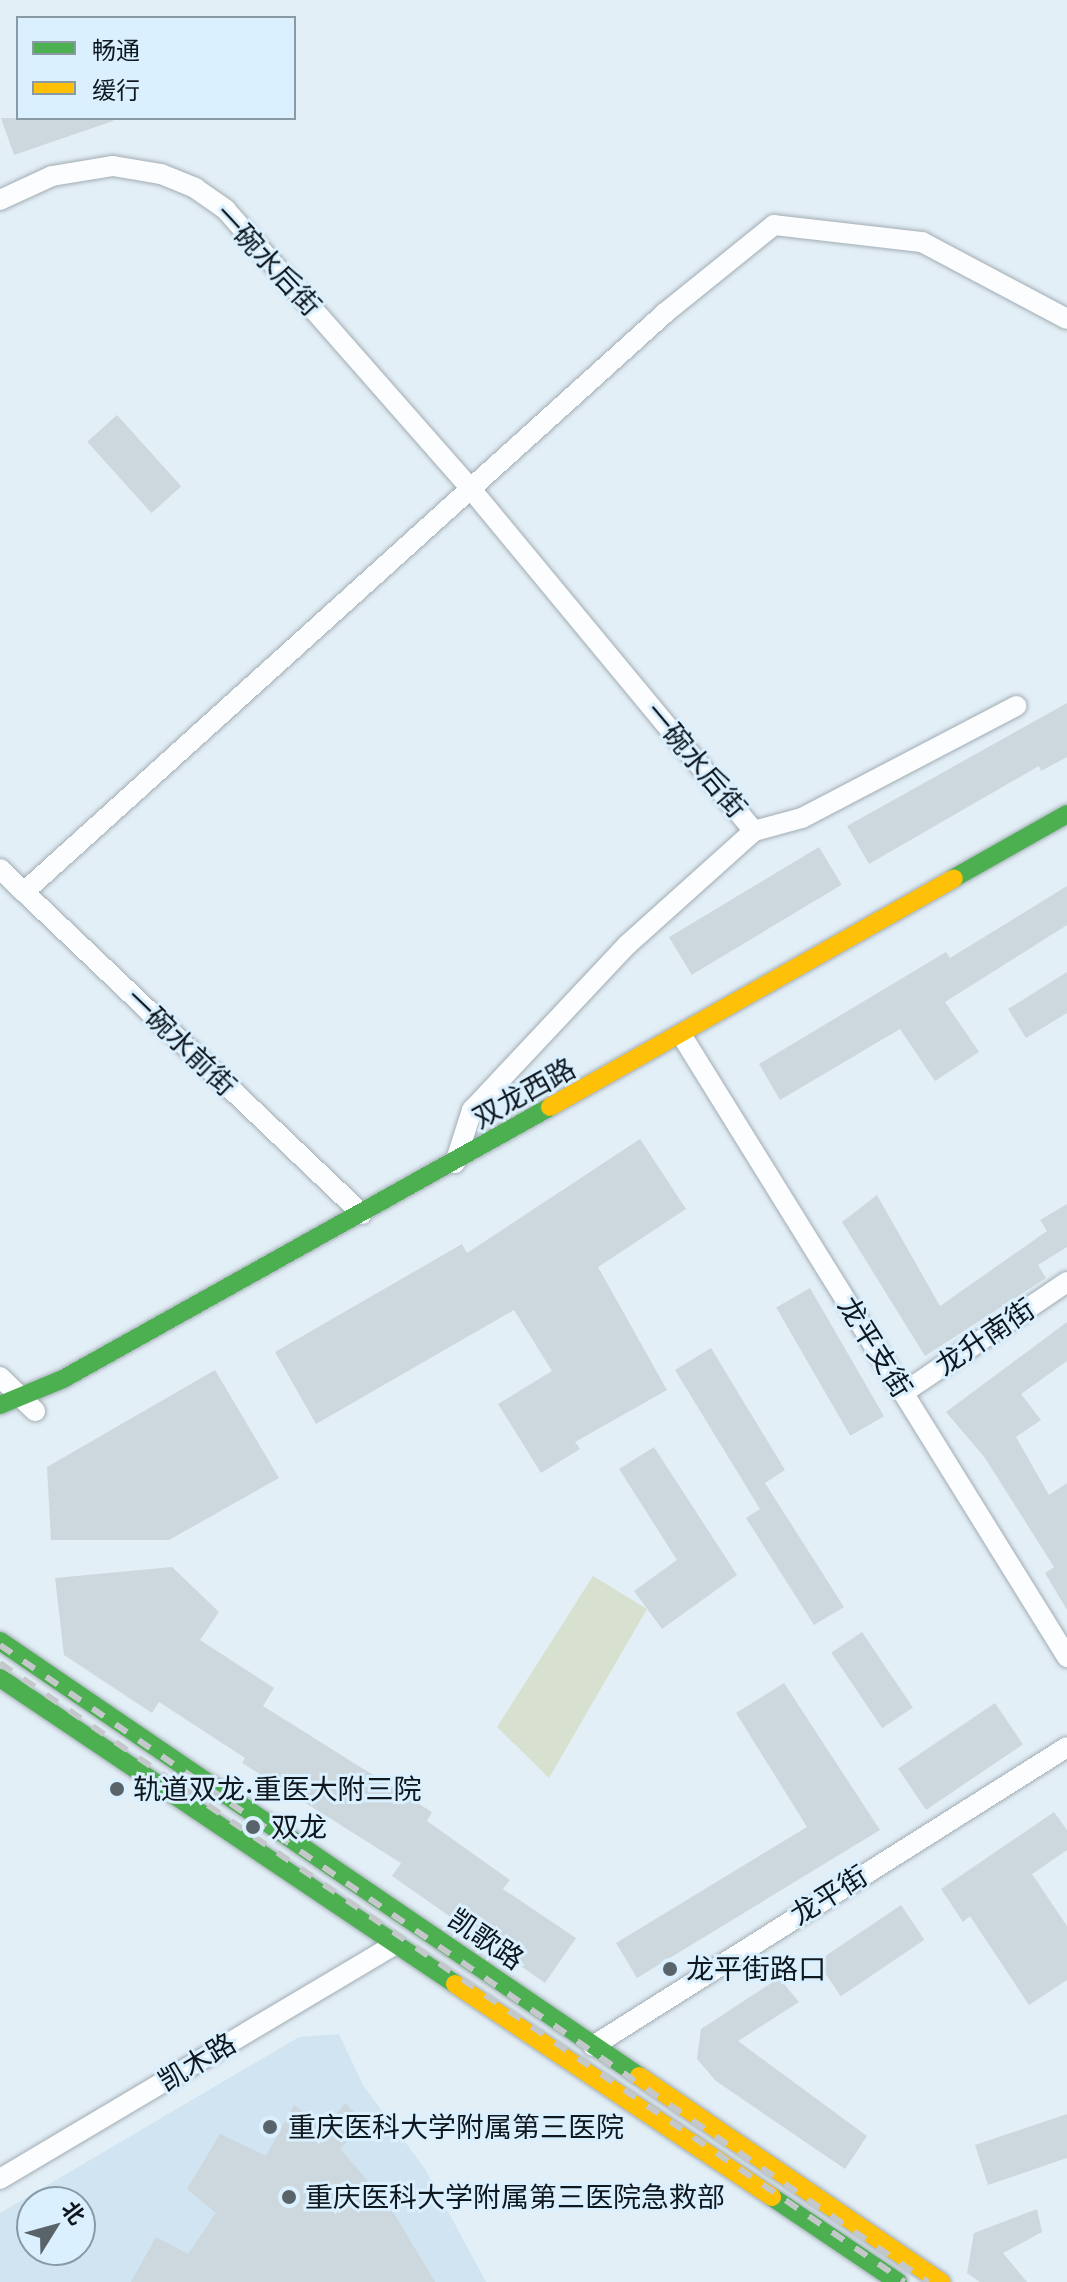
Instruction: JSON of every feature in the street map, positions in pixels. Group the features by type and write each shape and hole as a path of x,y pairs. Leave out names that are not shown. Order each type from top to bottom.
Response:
{"main road":[{"name":"双龙西路","path":"0,1425 28,1404 372,1223 690,1048 1067,814"},
{"path":"906,928 1067,836"},
{"name":"双龙西路","path":"0,1405 28,1404 180,1337"},
{"name":"凯歌路","path":"0,1641 941,2282"},
{"name":"凯歌路","path":"0,1678 898,2282"}],"street":[{"name":"一碗水后街","path":"0,200 52,176 113,166 161,174 195,188 255,239 471,489 754,831 627,945 472,1110 458,1176"},
{"path":"24,892 665,313 774,225 922,242 1067,319"},
{"path":"754,831 802,818 1016,706"},
{"name":"一碗水前街","path":"0,869 372,1223"},
{"name":"龙平支街","path":"690,1048 1067,1657"},
{"name":"龙升南街","path":"903,1393 1067,1282"},
{"path":"0,1377 28,1404"},
{"name":"龙平街","path":"593,2046 1067,1747"},
{"name":"凯木路","path":"0,2179 394,1945"}],"shaded area":[{"name":"重庆医科大学附属第三医院","path":"339,2034 363,2085 425,2169 486,2282 0,2282 0,2213 16,2204 16,2266 96,2266 96,2186 46,2186 299,2037"}],"green space":[{"path":"593,1576 647,1609 549,1778 497,1727"}],"building":[{"path":"1,118 113,120 113,121 14,155"},
{"path":"117,415 181,486 152,513 87,442"},
{"path":"1067,703 1067,757 1041,771 1039,766 869,864 847,826"},
{"path":"819,847 842,885 692,975 669,937"},
{"path":"1067,886 1067,925 945,1002 979,1052 935,1081 900,1029 780,1100 759,1064 946,952 950,958"},
{"path":"1067,972 1067,1013 1026,1038 1008,1009"},
{"path":"640,1139 686,1209 598,1267 667,1390 575,1442 580,1449 541,1473 498,1404 552,1371 514,1310 316,1424 275,1352 462,1244 467,1253"},
{"path":"877,1195 940,1306 1047,1231 1040,1220 1067,1204 1067,1247 1038,1265 1046,1278 925,1356 842,1222"},
{"path":"810,1288 884,1416 850,1436 776,1308"},
{"path":"1067,1322 1067,1361 1021,1394 1041,1420 1016,1437 1049,1495 1067,1483 1067,1610 1045,1573 1054,1567 985,1458 946,1412"},
{"path":"711,1348 785,1470 765,1483 844,1607 814,1625 746,1518 760,1509 675,1370"},
{"path":"215,1370 279,1478 169,1540 51,1540 47,1467"},
{"path":"654,1447 737,1575 662,1629 634,1591 677,1560 619,1469"},
{"path":"172,1567 219,1612 200,1640 274,1688 263,1706 432,1812 427,1821 510,1880 503,1889 576,1938 545,1983 392,1876 401,1863 242,1763 245,1758 159,1702 152,1713 64,1655 55,1578"},
{"path":"862,1632 913,1707 882,1728 831,1653"},
{"path":"784,1683 880,1830 637,1978 616,1943 807,1827 736,1713"},
{"path":"995,1703 1023,1744 926,1810 898,1768"},
{"path":"1054,1812 1067,1830 1067,1850 1032,1874 1067,1926 1067,1980 1029,2005 970,1916 963,1922 941,1889"},
{"path":"901,1905 924,1940 841,1996 817,1961"},
{"path":"779,1978 799,2002 738,2041 867,2136 845,2169 716,2081 697,2059 701,2029"},
{"name":"重庆医科大学附属第三医院急救部","path":"345,2103 364,2122 340,2149 389,2205 435,2282 131,2282 156,2237 188,2254 216,2213 187,2189 220,2134 266,2156 294,2105 325,2128"},
{"path":"1067,2114 1067,2158 988,2185 975,2145"},
{"path":"1037,2209 1042,2232 1003,2253 1027,2282 980,2282 967,2273 974,2233"}],"railway":[{"path":"0,1645 928,2282"},
{"path":"0,1663 905,2282"}],"traffic: fast":[{"path":"954,878 1067,814"},
{"path":"0,1405 63,1379 550,1107"},
{"path":"0,1641 639,2076"},
{"path":"0,1678 455,1984"},
{"path":"772,2197 898,2282"}],"traffic: slow":[{"path":"550,1107 954,878"},
{"path":"455,1984 772,2197"},
{"path":"639,2076 941,2282"}],"place":[{"name":"轨道双龙·重医大附三院","path":"117,1789"},
{"name":"双龙","path":"253,1827"},
{"name":"龙平街路口","path":"670,1969"},
{"name":"重庆医科大学附属第三医院","path":"270,2127"},
{"name":"重庆医科大学附属第三医院急救部","path":"289,2197"}]}
